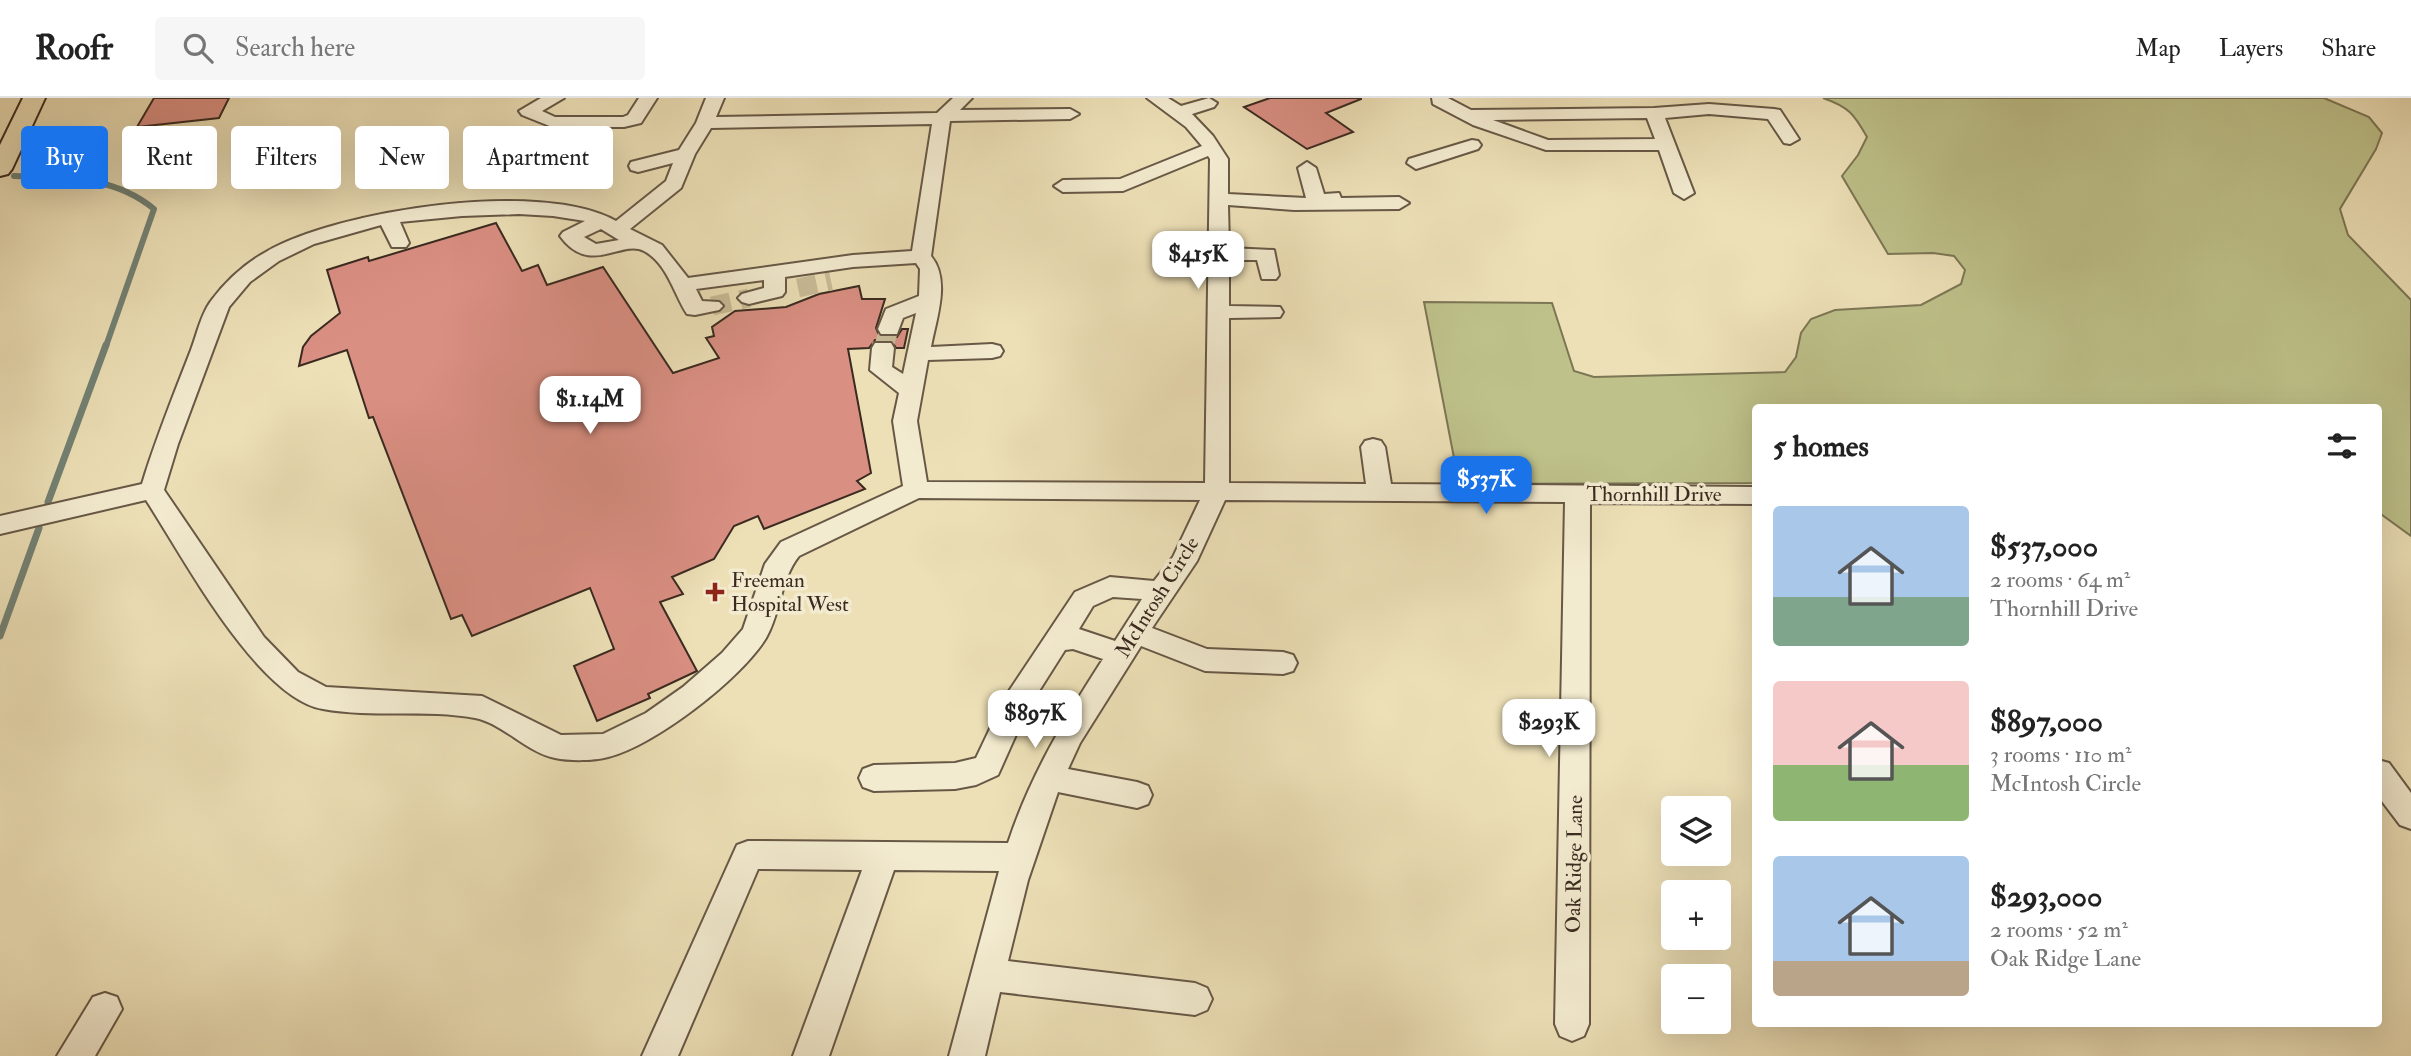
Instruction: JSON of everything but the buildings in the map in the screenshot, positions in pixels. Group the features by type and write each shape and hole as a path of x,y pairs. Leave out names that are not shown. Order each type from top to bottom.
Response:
{"main road":[{"path":"0,169 34,98"}],"street":[{"path":"555,98 528,111 552,122 624,122 635,119 648,98"},
{"path":"635,241 599,252 585,250 570,236 609,225 648,208 674,184 715,98"},
{"path":"606,746 656,721 693,695 732,661 755,633 778,564 790,549 916,490 905,421 929,300 930,268 921,257 943,117 963,98"},
{"name":"McIntosh Circle","path":"967,1056 1019,857 1034,810 1068,737 1161,591 1184,561 1217,490 1219,159 1197,126 1156,98"},
{"path":"1417,100 1444,99 1466,115 1546,145 1665,144"},
{"path":"1180,112 1208,103"},
{"path":"1466,115 1654,113 1709,109 1774,114 1790,139"},
{"path":"1654,113 1684,194"},
{"path":"705,123 1070,114"},
{"path":"1416,163 1472,145"},
{"path":"1063,186 1124,185 1213,148"},
{"path":"638,166 686,154"},
{"path":"1307,168 1317,204"},
{"path":"1317,204 1360,185"},
{"path":"1220,199 1317,204 1399,203"},
{"path":"152,490 170,431 219,305 229,290 265,260 345,227 388,218 467,209 533,208 586,215 656,249 683,285 695,309 712,306"},
{"path":"388,218 399,243"},
{"path":"1219,254 1267,254 1269,275"},
{"path":"683,285 775,282 853,261 921,257"},
{"path":"831,281 877,274 892,259"},
{"path":"749,298 775,282 798,288"},
{"path":"911,390 881,370 886,338 894,314 929,300"},
{"path":"1218,312 1272,312"},
{"path":"918,354 992,351"},
{"path":"1373,447 1380,493"},
{"path":"0,525 152,490"},
{"path":"152,490 254,644 288,680 322,698 482,707 557,747 652,744"},
{"name":"Thornhill Drive","path":"916,490 1752,495"},
{"name":"Oak Ridge Lane","path":"1572,1024 1578,494"},
{"path":"874,778 955,776 976,773 987,766 1015,705 1084,599 1110,587 1161,591"},
{"path":"1058,641 1074,638 1128,643 1205,660 1283,663"},
{"path":"2382,777 2411,816"},
{"path":"1050,778 1137,795"},
{"path":"660,1056 748,855 1019,857"},
{"path":"811,1056 883,856"},
{"path":"988,975 1195,999"},
{"path":"75,1056 105,1009"}],"green space":[{"path":"1823,98 2324,98 2369,117 2382,133 2376,149 2340,209 2348,235 2411,300 2411,536 2382,515 2382,404 1752,404 1752,483 1459,484 1424,302 1552,303 1574,371 1594,377 1785,372 1796,357 1801,333 1811,319 1835,310 1921,305 1961,284 1965,270 1954,256 1933,253 1888,254 1842,176 1858,155 1867,137 1850,112"}],"waterway":[{"path":"14,176 69,178 105,184 138,198 154,209 106,346"},
{"path":"48,502 106,345"},
{"path":"0,636 39,528"}],"tunnel":[{"path":"798,288 831,281"},
{"path":"712,306 749,298"},
{"path":"884,346 889,329"}],"place":[{"name":"Freeman Hospital West","path":"715,592"}]}
